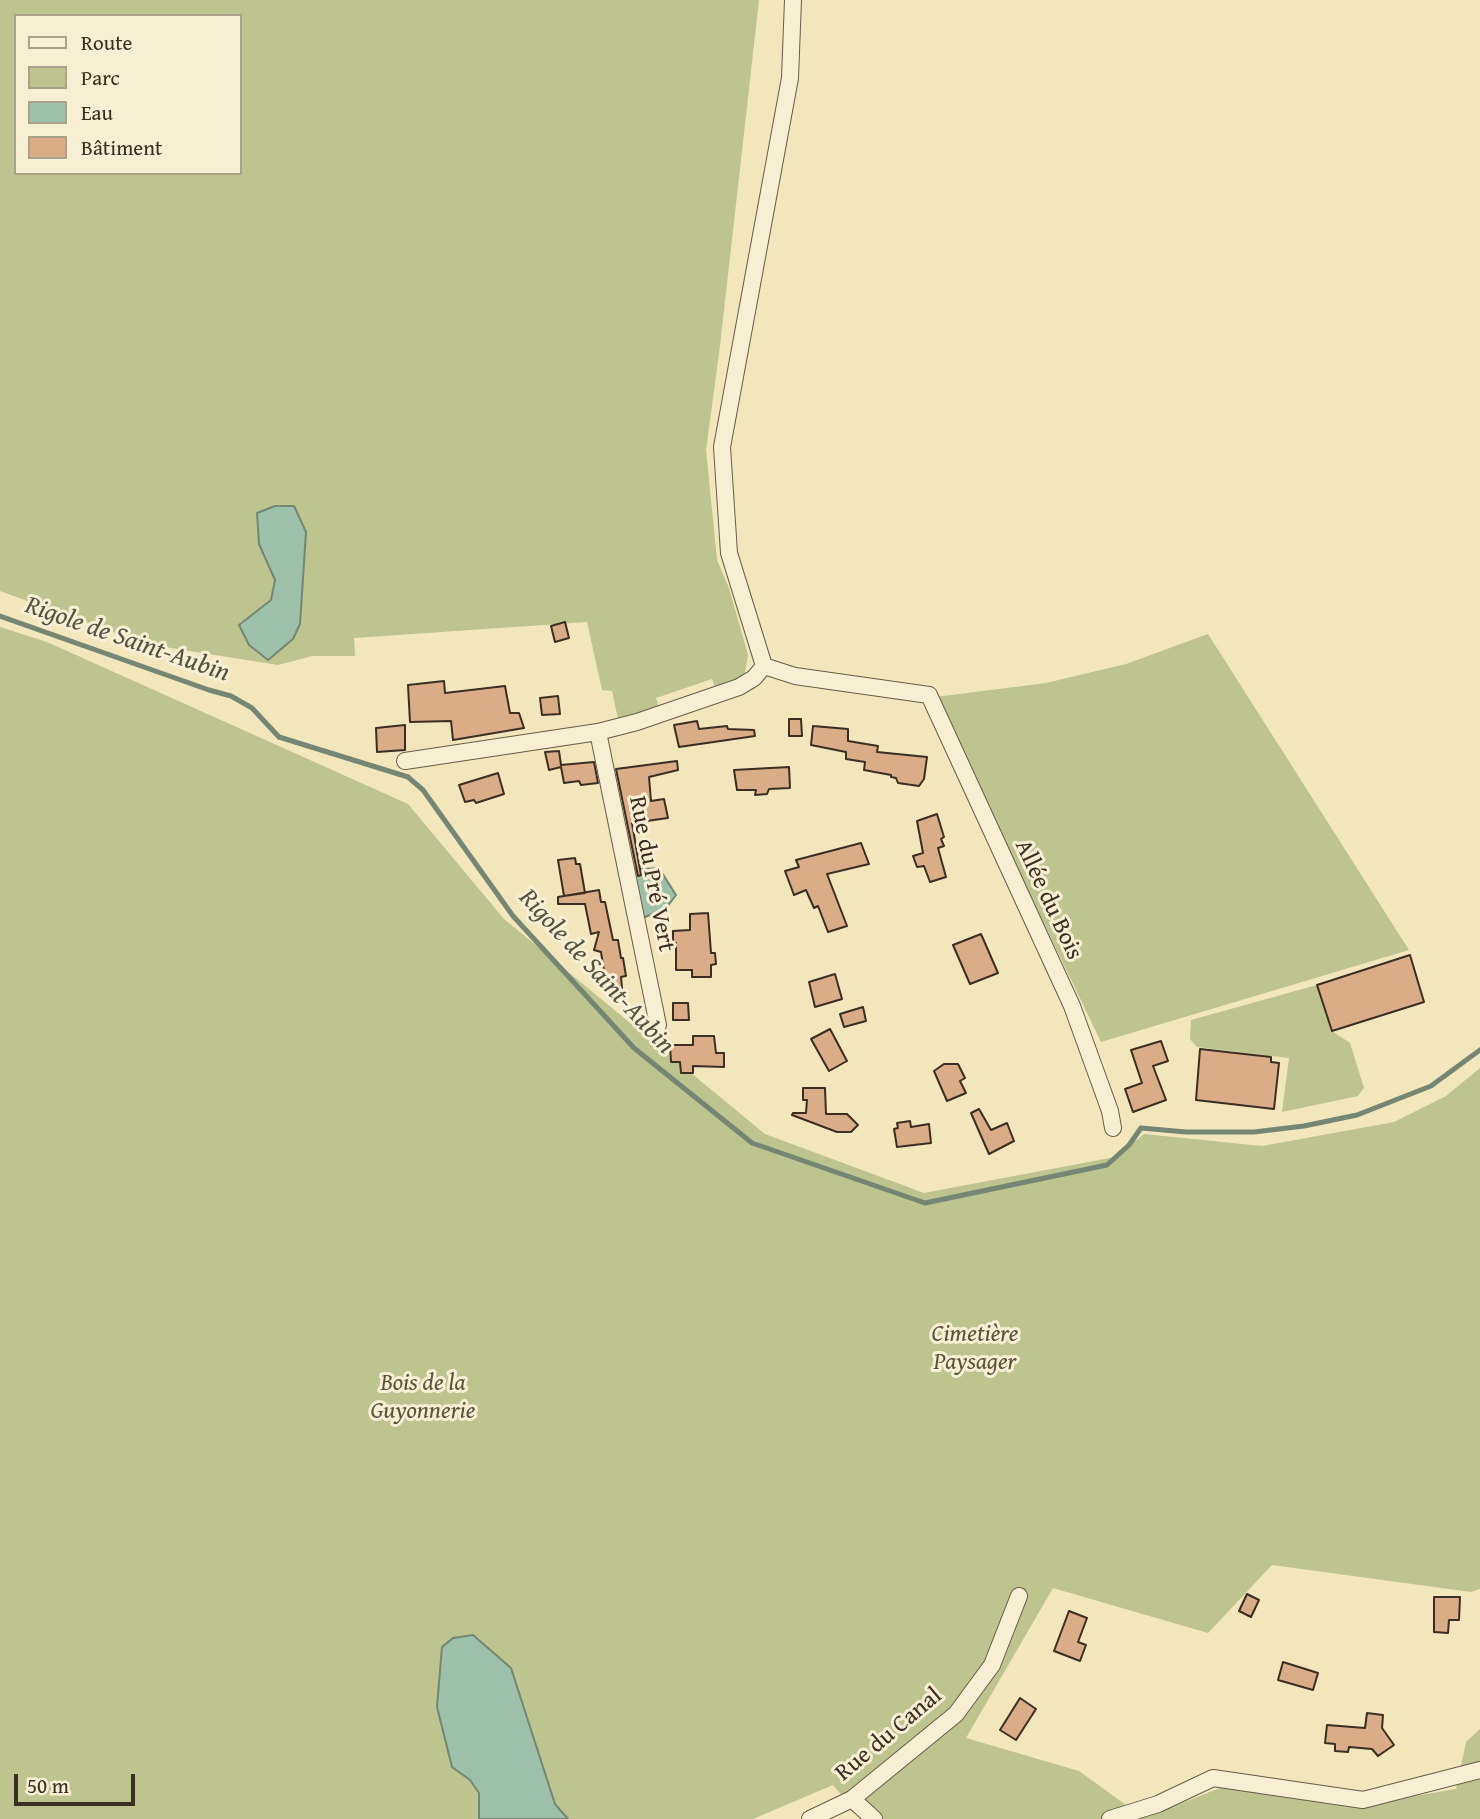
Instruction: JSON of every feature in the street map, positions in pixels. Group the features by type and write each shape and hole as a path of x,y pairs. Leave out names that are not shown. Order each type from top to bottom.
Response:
{"street":[{"path":"405,761 598,732 637,722 739,688 754,678 764,666 729,553 722,447 790,78 793,0"},
{"name":"Allée du Bois","path":"764,666 795,676 929,695 1072,1006 1110,1111 1112,1128"},
{"name":"Rue du Pré Vert","path":"598,732 658,1025"},
{"name":"Rue du Canal","path":"810,1819 852,1799 956,1714 992,1665 1019,1596"},
{"path":"1110,1819 1158,1804 1213,1778 1363,1800 1480,1770"},
{"path":"852,1799 874,1819"}],"green space":[{"path":"0,0 759,0 706,450 717,560 729,588 748,655 744,677 716,689 712,679 656,698 659,707 618,719 612,691 602,690 587,622 354,638 355,656 312,656 278,665 146,644 0,591"},
{"name":"Bois de la Guyonnerie","path":"0,627 47,642 408,804 504,919 765,1134 924,1193 1115,1157 1144,1134 1262,1146 1394,1122 1446,1096 1480,1068 1480,1589 1471,1592 1272,1565 1208,1633 1053,1588 966,1738 1079,1771 1144,1818 1230,1784 1349,1807 1456,1789 1466,1742 1480,1729 1480,1819 862,1819 833,1785 753,1819 0,1819"},
{"path":"1208,634 1409,950 1101,1042 935,697 1046,683 1126,664"},
{"path":"1317,985 1332,1031 1350,1043 1364,1088 1358,1096 1282,1112 1289,1058 1197,1047 1190,1039 1191,1020"}],"water":[{"path":"275,506 294,506 306,532 300,624 293,639 268,660 249,645 239,625 271,600 275,580 259,544 257,513"},
{"path":"659,868 676,895 667,907 641,919 628,870"},
{"path":"473,1635 511,1668 555,1804 568,1819 479,1819 479,1793 470,1780 452,1767 437,1707 442,1647 453,1638"}],"building":[{"path":"565,622 569,638 555,642 551,626"},
{"path":"444,681 445,693 505,686 510,713 519,713 524,728 453,740 451,721 410,722 408,685"},
{"path":"558,696 560,714 542,715 540,698"},
{"path":"789,719 801,719 802,736 789,736"},
{"path":"697,721 699,729 727,726 728,729 754,730 755,736 679,747 674,725"},
{"path":"405,725 405,750 377,752 376,728"},
{"path":"813,726 848,729 848,741 878,746 877,752 927,757 924,779 919,786 898,783 891,775 864,770 865,762 846,759 846,752 811,745"},
{"path":"559,751 561,765 594,762 598,783 564,783 561,767 549,770 545,752"},
{"path":"677,761 678,770 649,777 651,801 664,799 668,818 632,823 641,875 638,876 616,769"},
{"path":"789,767 790,788 769,789 767,794 755,795 756,790 737,790 734,770"},
{"path":"498,773 504,794 476,803 474,800 465,802 459,785"},
{"path":"937,814 944,837 941,839 944,846 938,848 946,877 930,882 924,866 917,867 913,856 923,853 917,821"},
{"path":"861,843 869,864 827,874 847,926 828,932 818,906 814,908 806,890 794,895 785,871 799,867 796,860"},
{"path":"575,858 576,864 580,864 585,893 564,896 558,860"},
{"path":"599,890 601,902 605,902 613,940 618,940 623,958 626,976 621,977 622,988 608,990 606,984 603,984 601,952 594,950 599,932 591,934 585,904 558,904 558,897"},
{"path":"708,913 711,953 715,953 716,964 711,965 711,977 692,977 692,970 676,970 673,931 690,930 690,914"},
{"path":"981,934 998,973 970,984 953,945"},
{"path":"1410,955 1424,1002 1332,1031 1317,985"},
{"path":"835,974 842,999 815,1007 809,982"},
{"path":"673,1003 688,1003 689,1020 673,1020"},
{"path":"863,1007 866,1021 844,1027 840,1014"},
{"path":"830,1029 847,1061 829,1071 811,1039"},
{"path":"693,1036 714,1036 716,1053 724,1053 724,1067 693,1066 693,1073 681,1073 680,1062 671,1062 670,1045 693,1045"},
{"path":"1161,1041 1168,1061 1153,1066 1166,1100 1133,1112 1125,1089 1142,1083 1131,1050"},
{"path":"1200,1049 1271,1057 1271,1062 1279,1063 1274,1109 1196,1100"},
{"path":"944,1064 958,1064 965,1078 960,1081 966,1093 947,1101 934,1071"},
{"path":"803,1088 825,1088 826,1114 847,1114 858,1125 851,1132 837,1132 792,1115 806,1113 807,1100 803,1100"},
{"path":"979,1109 991,1130 1007,1123 1014,1141 989,1154 971,1113"},
{"path":"910,1121 911,1127 929,1124 931,1143 897,1147 894,1129 898,1128 897,1123"},
{"path":"1247,1594 1259,1600 1251,1617 1239,1611"},
{"path":"1434,1597 1460,1597 1459,1620 1449,1620 1448,1633 1434,1632"},
{"path":"1069,1611 1087,1618 1078,1642 1086,1645 1080,1661 1054,1651"},
{"path":"1283,1662 1318,1673 1313,1690 1278,1680"},
{"path":"1020,1698 1036,1709 1016,1740 1000,1730"},
{"path":"1367,1713 1383,1715 1382,1728 1394,1745 1378,1756 1372,1749 1349,1747 1348,1752 1335,1751 1335,1744 1325,1743 1327,1725 1365,1728"}],"waterway":[{"name":"Rigole de Saint-Aubin","path":"0,616 231,696 252,708 279,737 408,777 423,790 513,916 634,1048 752,1143 925,1203 1107,1165 1129,1145 1141,1128 1186,1132 1254,1132 1304,1126 1357,1115 1431,1086 1480,1050"}],"park label":[{"name":"Cimetière Paysager","path":"975,1349"}]}
